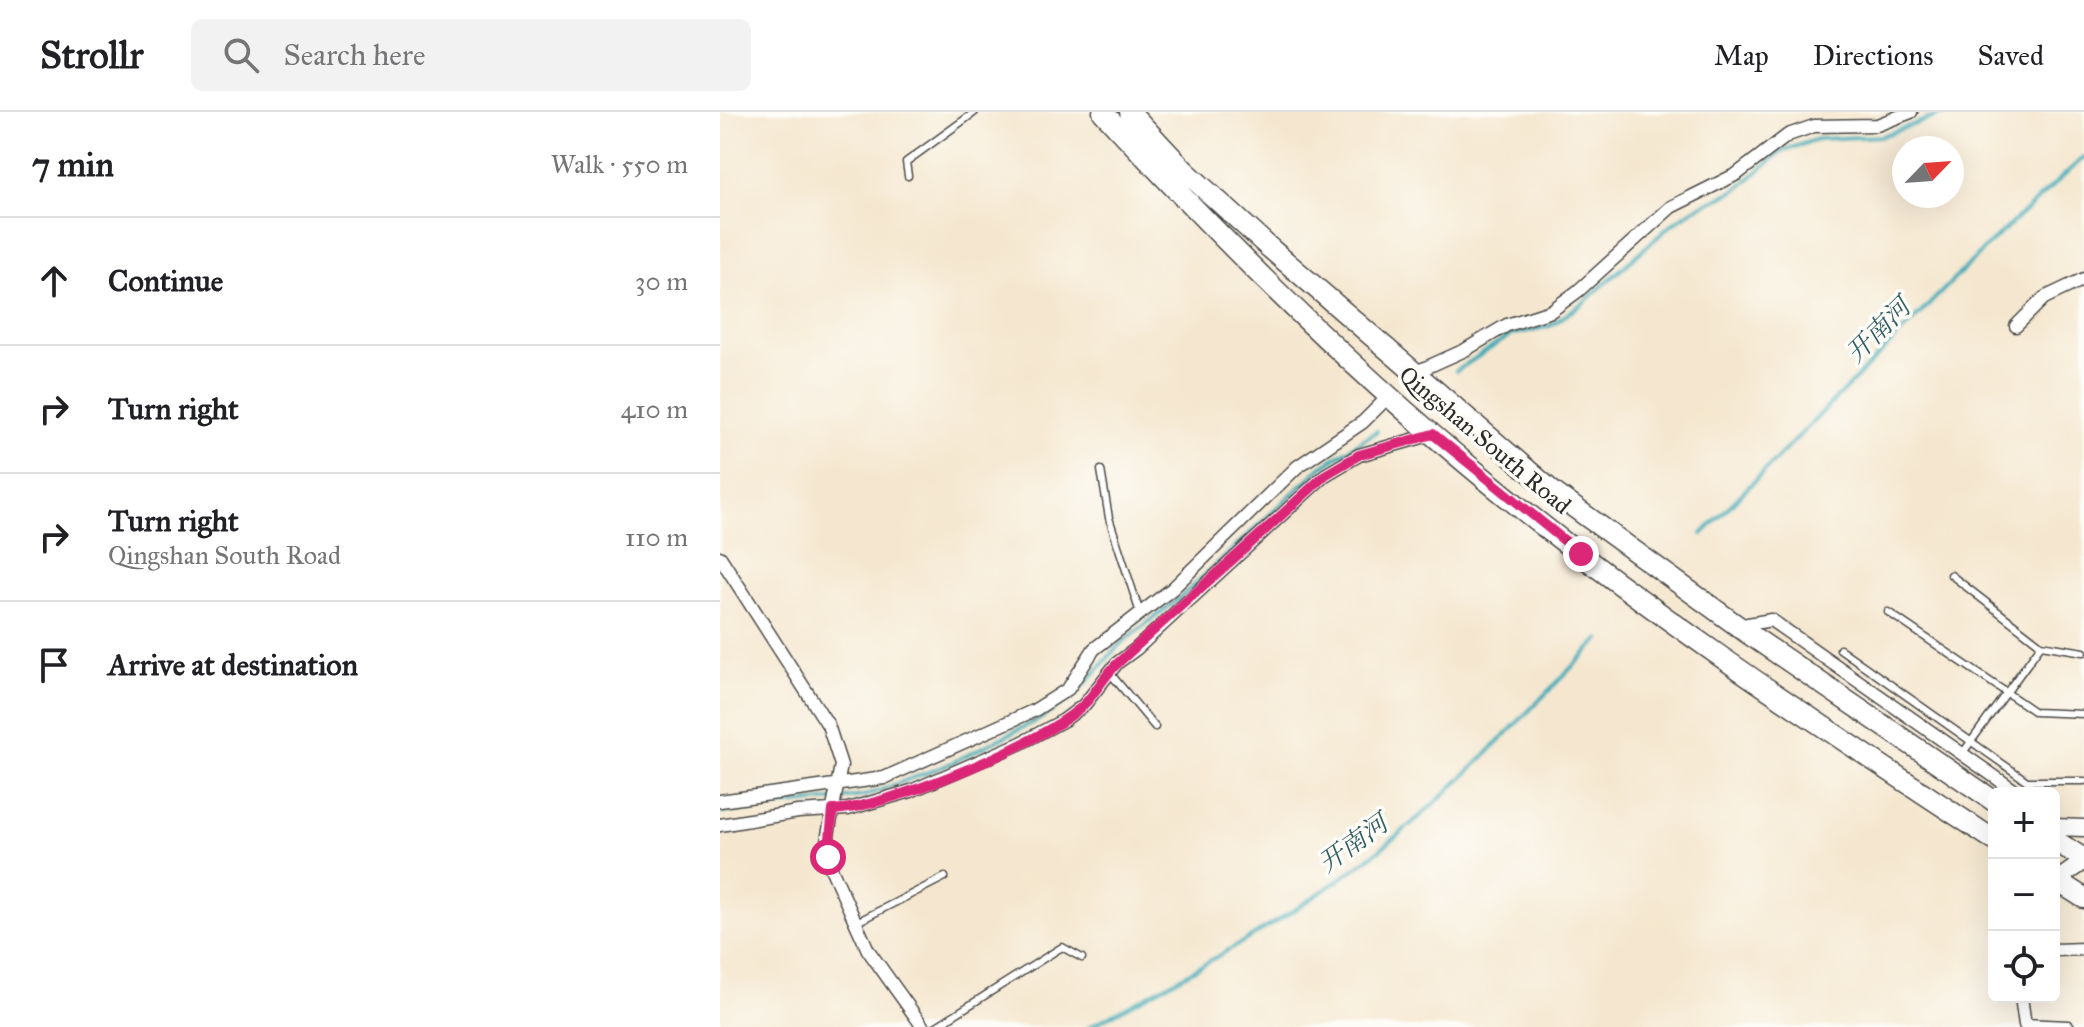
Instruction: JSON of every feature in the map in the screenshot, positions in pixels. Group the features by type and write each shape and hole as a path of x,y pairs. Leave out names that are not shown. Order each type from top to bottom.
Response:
{"main road":[{"name":"Qingshan South Road","path":"1103,112 1277,295 1433,434 1581,554 1827,728 1988,836"},
{"name":"Qingshan South Road","path":"1130,112 1218,201 1553,492 1737,626 1988,797"},
{"path":"2060,844 2084,860"}],"street":[{"path":"1414,373 1465,350 1507,325 1551,311 1578,291 1671,207 1737,174 1788,135 1814,126 1877,125 1911,112"},
{"path":"2016,326 2044,298 2084,279"},
{"path":"720,801 892,776 1035,710 1068,689 1094,649 1172,589 1297,467 1363,422 1390,395"},
{"path":"720,825 833,810 895,797 1021,743 1075,713 1109,672 1325,475 1359,455 1433,434"},
{"path":"720,557 828,725 841,765 828,857 854,924 923,1027"},
{"path":"1737,626 1771,620 2010,787"},
{"path":"2060,827 2084,828"},
{"path":"2070,886 2084,860"},
{"path":"2060,950 2084,949"},
{"path":"2022,1003 2025,1025 2068,1027"}],"lane":[{"path":"908,176 906,162 975,112"},
{"path":"1101,470 1109,518 1140,613"},
{"path":"1951,575 2041,645 2084,652"},
{"path":"1888,612 2035,712 2084,714"},
{"path":"1962,754 2041,645"},
{"path":"1840,649 2027,781 2084,781"},
{"path":"1109,672 1155,727"},
{"path":"1872,691 1882,679"},
{"path":"2023,787 2027,781"},
{"path":"854,924 945,877"},
{"path":"935,1027 1062,947 1082,958"}],"waterway":[{"path":"1456,371 1511,335 1550,326 1583,303 1671,225 1694,209 1736,190 1782,151 1818,139 1882,136 1948,112"},
{"name":"开南河","path":"1702,534 1988,245 2084,157"},
{"path":"720,813 864,796 947,765 1042,718 1079,691 1120,644 1180,598 1321,467 1377,431"},
{"name":"开南河","path":"1089,1027 1252,936 1369,858 1455,785 1600,639"}],"route":[{"path":"828,857 833,810 864,806 911,791 1021,743 1075,713 1117,663 1325,475 1359,455 1433,434 1581,554"}]}
